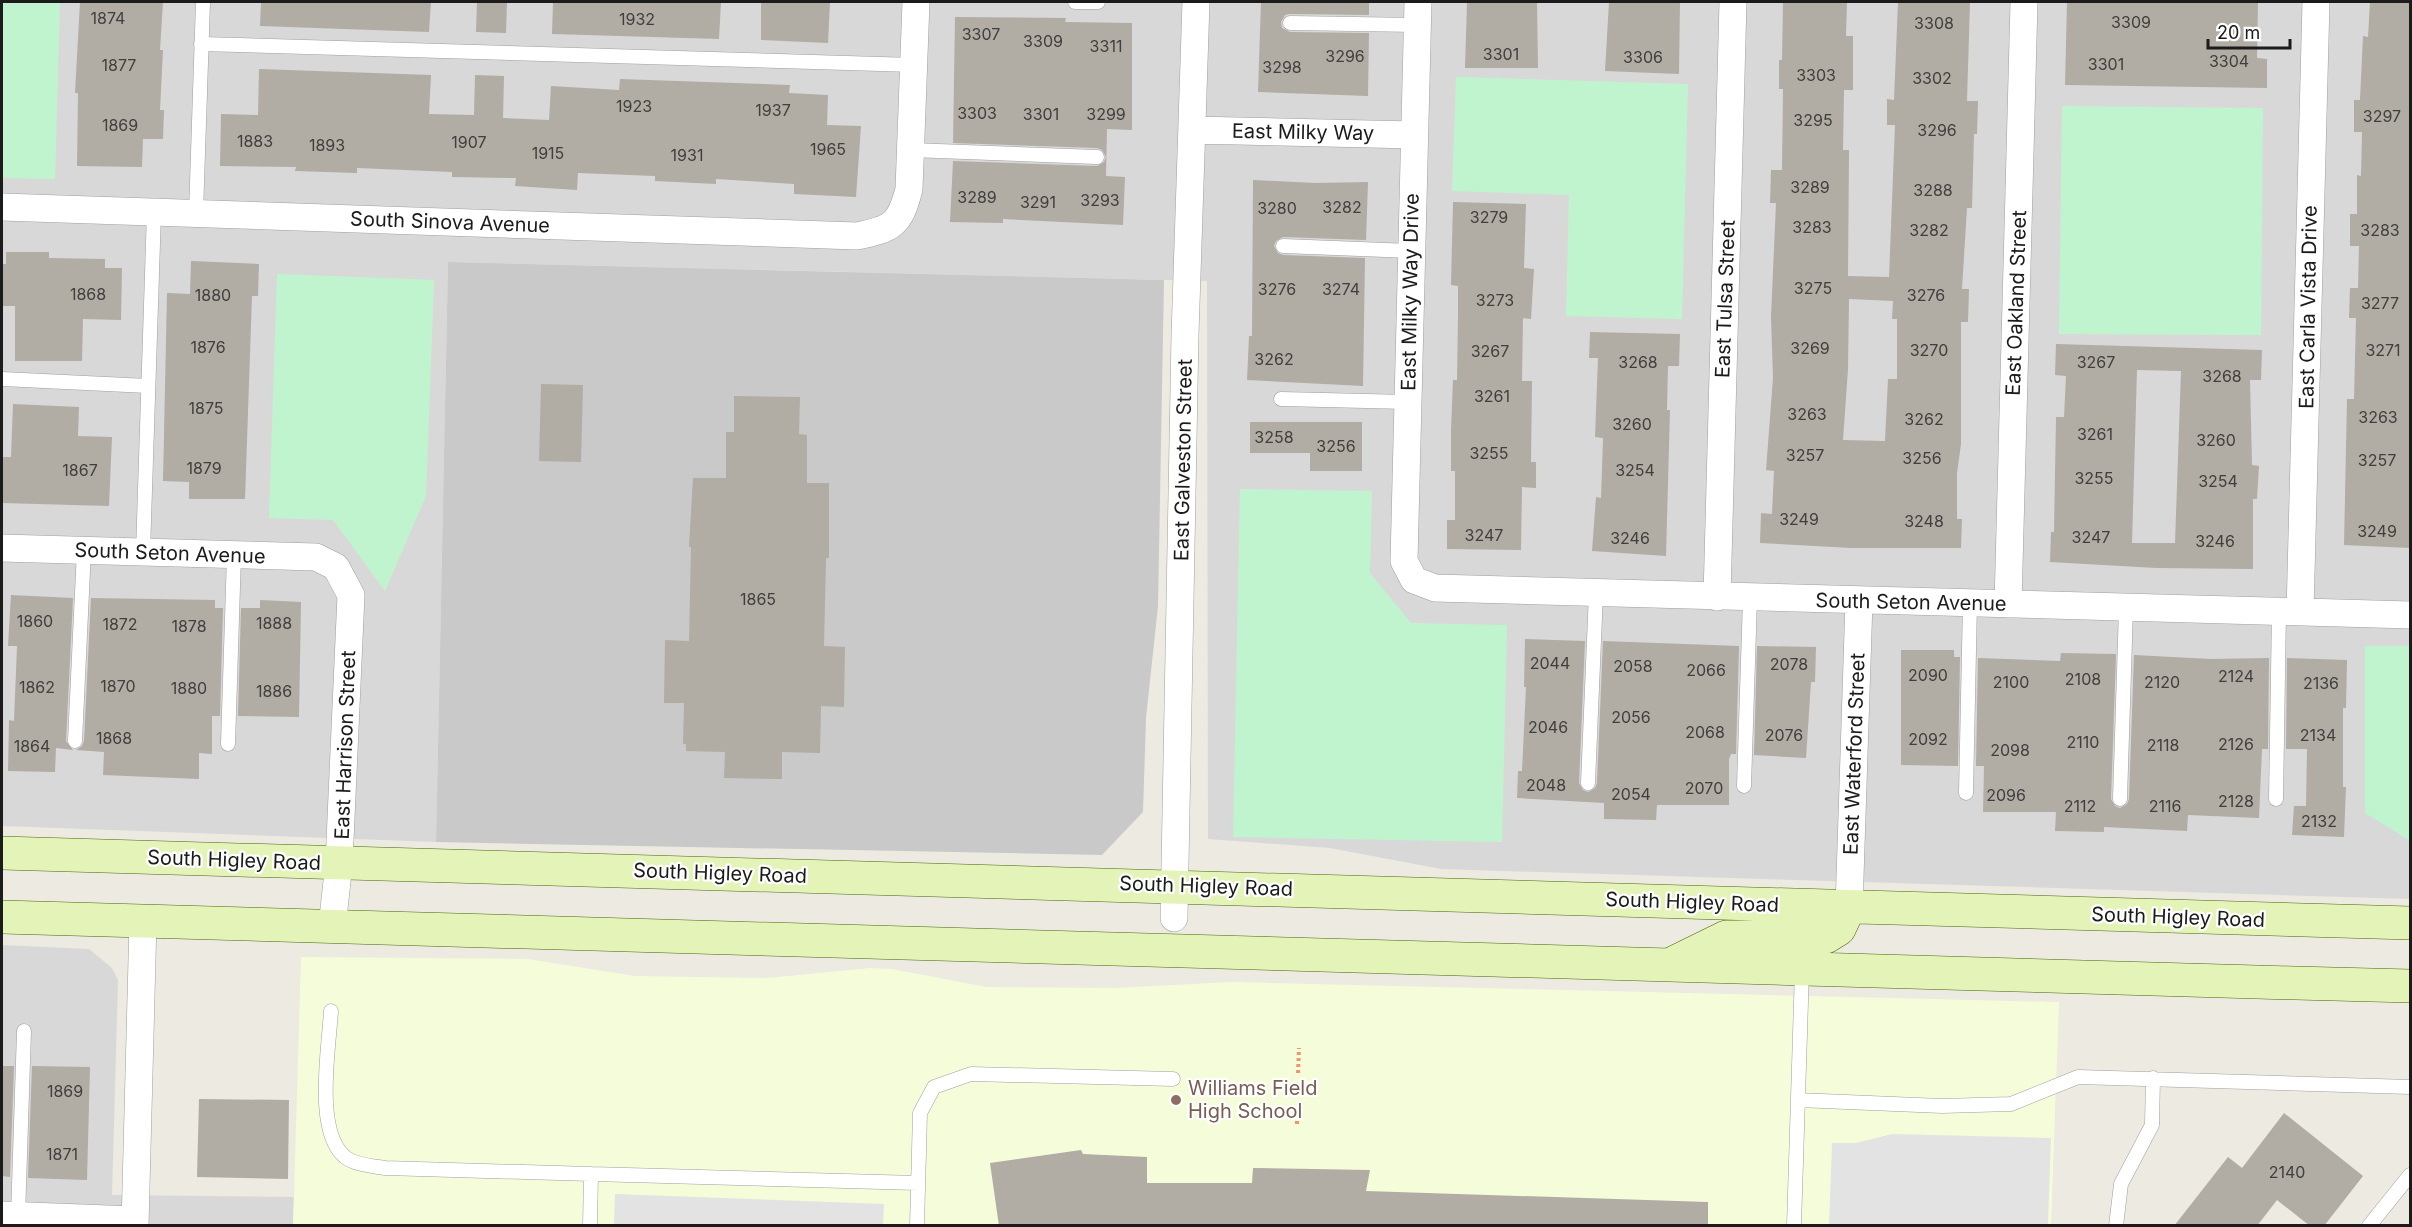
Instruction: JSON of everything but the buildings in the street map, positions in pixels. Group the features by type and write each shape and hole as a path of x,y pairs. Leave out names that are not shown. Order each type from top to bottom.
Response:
{"main road":[{"name":"South Higley Road","path":"2,853 1174,885 1849,908 2410,923"},
{"path":"1669,965 1726,937 1826,938 1839,929 1849,908"},
{"path":"2,917 2410,986"}],"street":[{"path":"911,150 916,2"},
{"name":"East Galveston Street","path":"1174,918 1185,334 1196,2"},
{"name":"East Tulsa Street","path":"1718,597 1733,2"},
{"name":"East Oakland Street","path":"2008,604 2024,2"},
{"name":"East Carla Vista Drive","path":"2289,612 2316,2"},
{"name":"East Milky Way Drive","path":"1414,580 1404,561 1418,14"},
{"name":"East Milky Way","path":"1192,130 1414,135"},
{"name":"South Sinova Avenue","path":"2,207 857,236 884,230 896,223 904,208 909,189 911,150"},
{"name":"South Seton Avenue","path":"2,548 316,557 336,567"},
{"name":"East Harrison Street","path":"332,927 339,863 351,595 336,567"},
{"name":"South Seton Avenue","path":"1414,580 1435,588 2410,615"},
{"name":"East Waterford Street","path":"1849,908 1859,601"},
{"path":"10,1216 135,1222 142,921"}],"lane":[{"path":"196,213 202,2"},
{"path":"1075,2 1098,2"},
{"path":"1290,22 1418,14"},
{"path":"201,45 914,65"},
{"path":"911,150 1097,157"},
{"path":"143,552 153,212"},
{"path":"1283,246 1411,251"},
{"path":"2,379 148,387"},
{"path":"1281,399 1408,402"},
{"path":"75,741 84,550"},
{"path":"228,744 234,555"},
{"path":"1588,783 1596,593"},
{"path":"1744,786 1750,597"},
{"path":"1966,794 1970,603"},
{"path":"2120,799 2126,608"},
{"path":"2276,799 2289,612"},
{"path":"1794,1226 1802,969"},
{"path":"331,1011 326,1116 333,1141 346,1157 365,1165 386,1168 918,1183"},
{"path":"10,1216 24,1031"},
{"path":"917,1226 920,1113 934,1087 971,1074 1173,1079"},
{"path":"1798,1101 1942,1106 2011,1104 2079,1077 2410,1087"},
{"path":"2116,1226 2121,1184 2152,1125 2153,1078"},
{"path":"590,1226 591,1174"},
{"path":"2369,1226 2410,1175"}],"path":[{"path":"1298,1073 1299,1048"}],"shaded area":[{"path":"2,2 2410,2 2410,899 1441,869 1330,848 1208,839 1207,281 448,262 436,842 2,826"},
{"path":"2,2 60,2 55,179 2,178"},
{"path":"1456,77 1688,84 1682,319 1566,316 1569,195 1452,191"},
{"path":"2062,106 2263,108 2261,335 2059,334"},
{"path":"448,262 1164,280 1158,606 1146,718 1143,812 1102,855 436,842"},
{"path":"277,274 434,280 426,496 385,591 333,520 269,518"},
{"path":"1240,489 1372,491 1370,573 1411,623 1507,625 1502,842 1233,837"},
{"path":"2365,646 2410,646 2410,841 2365,813"},
{"path":"2,945 89,949 112,968 118,980 112,1195 294,1197 293,1225 2,1226"},
{"name":"Williams Field High School","path":"301,957 528,959 635,976 767,978 870,968 892,969 987,987 1113,988 1232,982 2059,1002 2051,1225 293,1226"},
{"path":"1892,1134 2051,1138 2048,1225 1829,1225 1832,1143 1856,1143"},
{"path":"615,1194 884,1204 883,1225 614,1225"}],"place":[{"name":"Williams Field High School","path":"1176,1100"}]}
